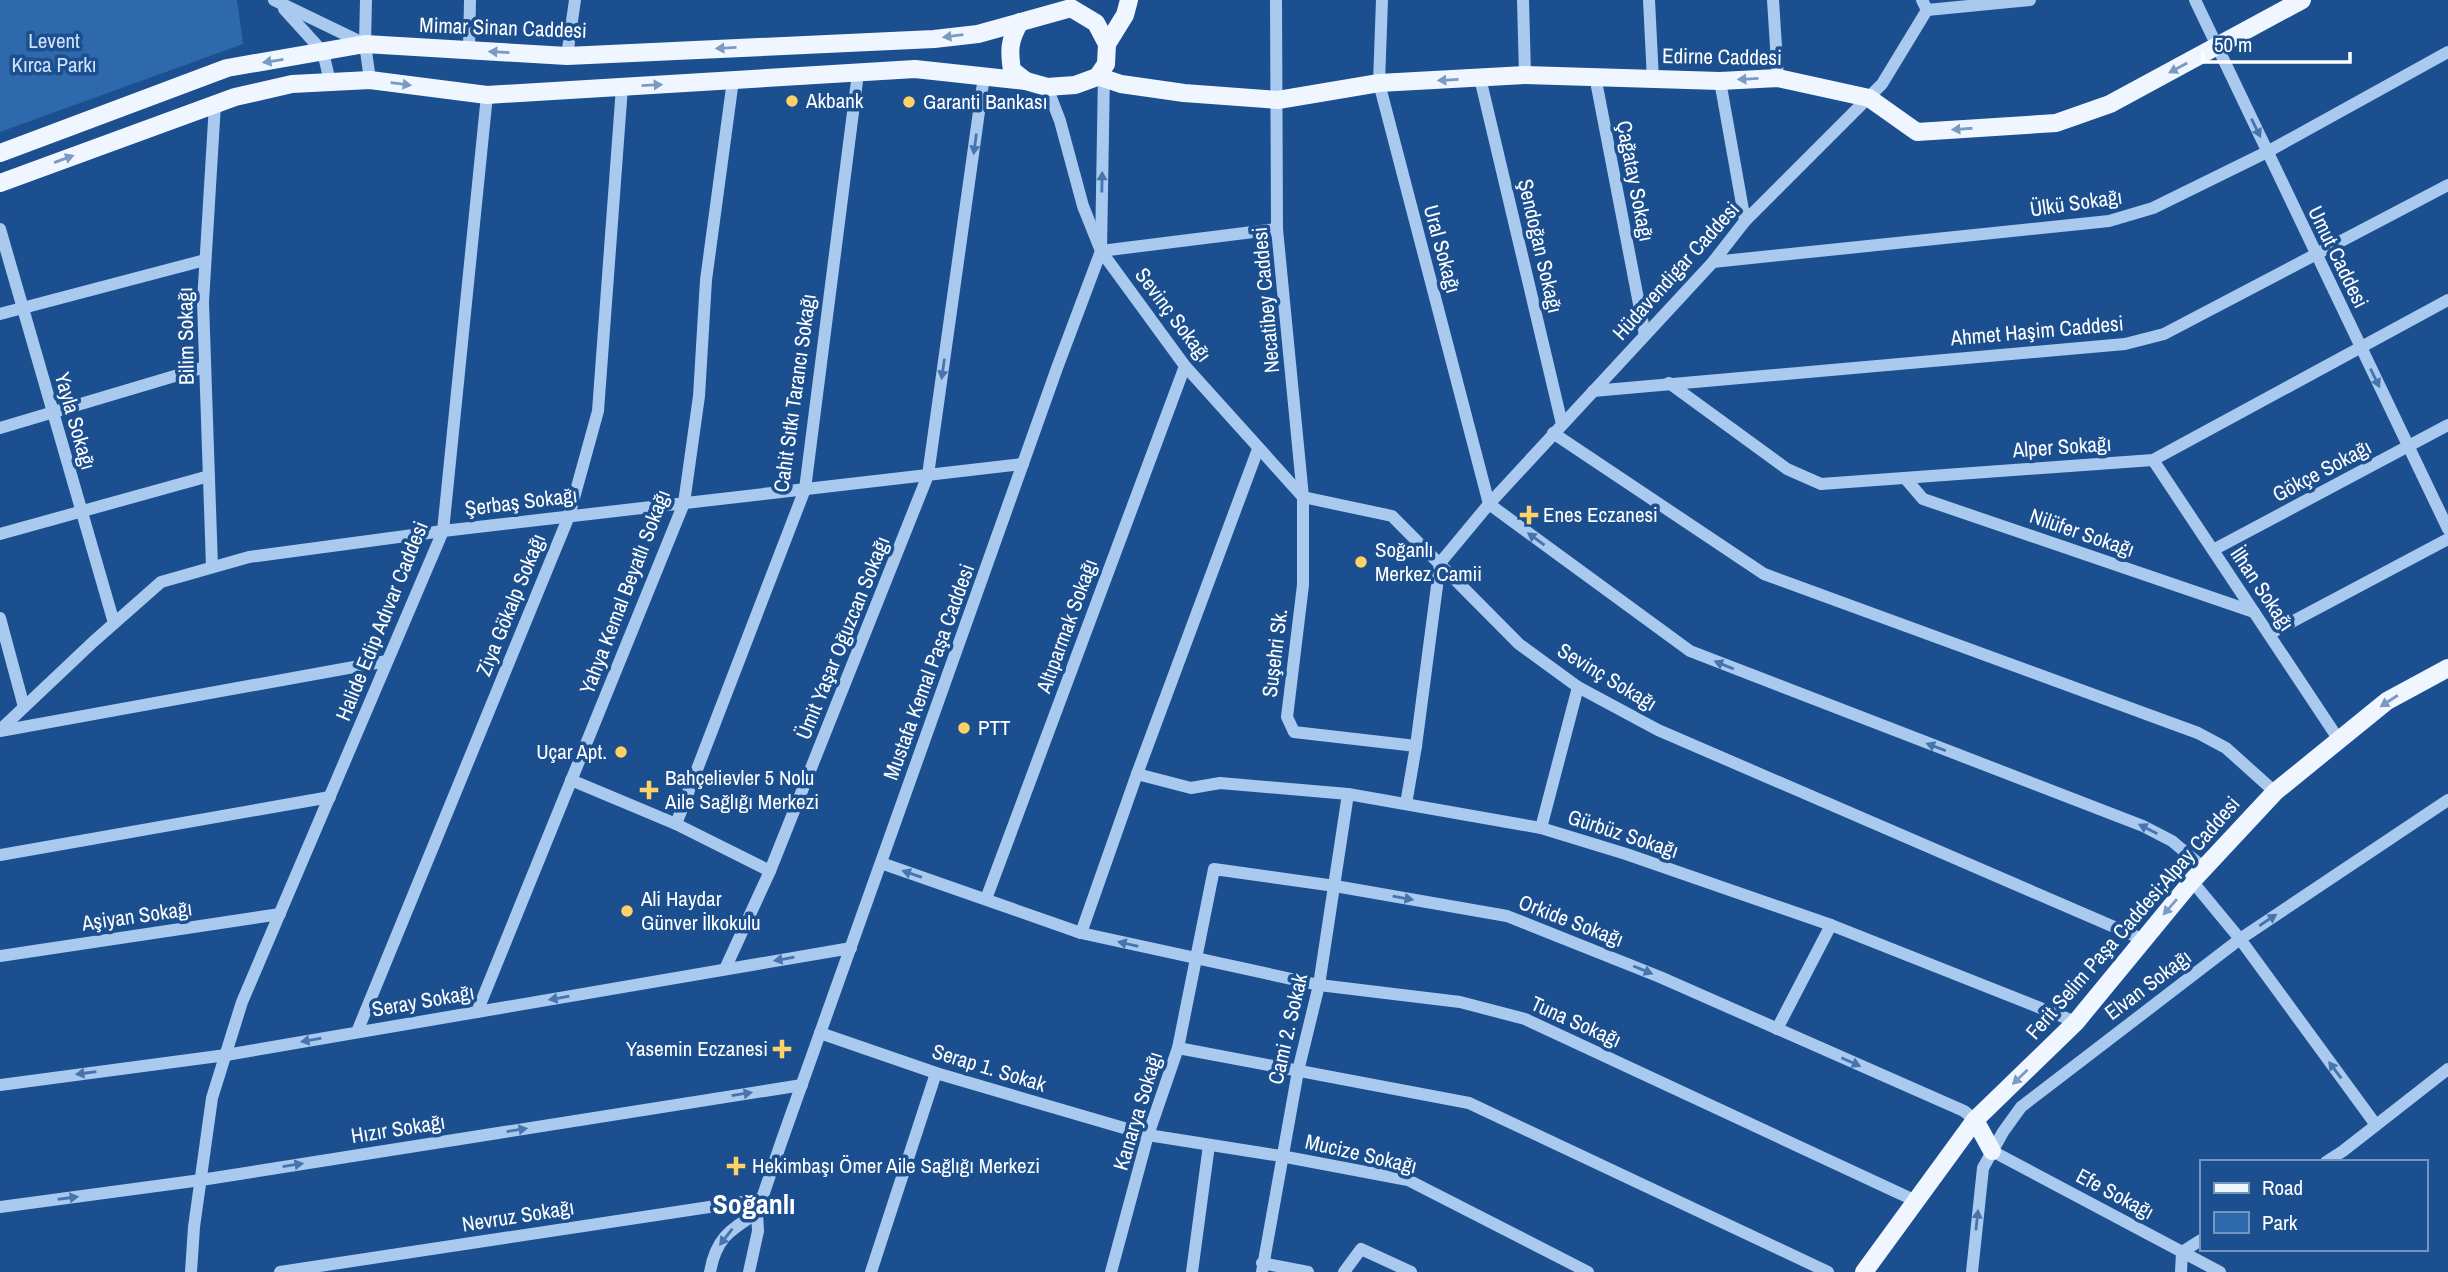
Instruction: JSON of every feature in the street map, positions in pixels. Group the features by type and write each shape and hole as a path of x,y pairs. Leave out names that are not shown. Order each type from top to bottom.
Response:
{"main road":[{"path":"0,183 235,97 292,84 370,80 487,95 915,69 1026,81 1047,87 1075,85 1097,77 1104,71 1107,44 1125,15 1129,0"},
{"name":"Edirne Caddesi","path":"1104,71 1121,83 1184,93 1278,100 1378,83 1525,75 1720,81 1778,78 1869,98 1917,132 2056,123 2110,104 2302,0"},
{"path":"1026,81 1012,71 1009,48 1012,35 1020,22 1077,4 1096,23 1107,44"},
{"name":"Mimar Sinan Caddesi","path":"0,153 227,68 365,44 567,55 934,39 978,34 1020,22"},
{"name":"Ferit Selim Paşa Caddesi;Alpay Caddesi","path":"1864,1272 1975,1120 2076,1022 2198,874 2275,792 2387,701 2448,668"},
{"path":"1975,1120 1992,1151"}],"street":[{"path":"366,0 365,44 370,80"},
{"path":"469,50 470,0"},
{"path":"567,55 575,0"},
{"name":"Necatibey Caddesi","path":"1276,0 1278,229 1303,497"},
{"name":"Ural Sokağı","path":"1382,0 1378,83 1489,504"},
{"path":"1523,0 1525,75"},
{"path":"1649,0 1653,80"},
{"path":"1773,0 1778,78"},
{"path":"1924,5 2030,0"},
{"name":"Umut Caddesi","path":"2195,0 2448,529"},
{"path":"277,2 365,44"},
{"path":"277,2 323,52 330,82"},
{"name":"Hüdavendigar Caddesi","path":"1440,563 1489,504 1713,262 1745,221 1882,84 1924,5"},
{"name":"Ülkü Sokağı","path":"1713,262 2109,221 2153,208 2267,152 2448,52"},
{"name":"Mustafa Kemal Paşa Caddesi","path":"749,1272 758,1231 757,1213 1101,251 1104,71"},
{"name":"Cahit Sıtkı Tarancı Sokağı","path":"676,824 805,489 858,73"},
{"name":"Ümit Yaşar Oğuzcan Sokağı","path":"725,969 771,871 928,475 984,76"},
{"name":"Çağatay Sokağı","path":"1595,76 1645,335"},
{"name":"Şendoğan Sokağı","path":"1480,78 1558,428"},
{"name":"Yahya Kemal Beyatlı Sokağı","path":"477,1012 684,503 699,396 706,281 733,80"},
{"path":"1720,81 1745,221"},
{"name":"Ziya Gökalp Sokağı","path":"357,1032 569,516 598,411 622,87"},
{"path":"1047,87 1060,121 1083,206 1101,251 1278,229"},
{"name":"Halide Edip Adıvar Caddesi","path":"191,1272 212,1098 242,1002 443,531 487,95"},
{"name":"Bilim Sokağı","path":"212,567 205,368 205,260 215,104"},
{"name":"Ahmet Haşim Caddesi","path":"1593,391 2125,344 2164,334 2448,185"},
{"name":"Yayla Sokağı","path":"0,229 114,623"},
{"name":"Sevinç Sokağı","path":"1101,251 1185,366 1303,497 1392,516 1519,643 1578,687 1658,730 2142,939"},
{"path":"0,314 205,260"},
{"name":"Alper Sokağı","path":"1669,383 1787,469 1821,484 2153,460 2448,300"},
{"name":"Altıparmak Sokağı","path":"986,899 1185,366"},
{"path":"0,428 205,368"},
{"name":"Gökçe Sokağı","path":"2213,550 2448,425"},
{"path":"1558,428 1764,574 2198,733 2226,748 2275,792"},
{"path":"1081,933 1258,449"},
{"name":"İlhan Sokağı","path":"2153,460 2339,740"},
{"name":"Şerbaş Sokağı","path":"0,730 161,582 249,557 443,531 1023,464"},
{"path":"0,534 209,476"},
{"name":"Nilüfer Sokağı","path":"1905,478 1923,499 2254,612"},
{"name":"Suşehri Sk.","path":"1303,497 1303,585 1287,717 1294,732 1416,746"},
{"path":"1489,504 1690,651 2144,826 2172,841 2376,1125"},
{"path":"2269,634 2448,539"},
{"path":"1406,804 1440,563"},
{"path":"0,618 24,707"},
{"path":"0,730 387,661"},
{"path":"1541,828 1578,687"},
{"name":"Gürbüz Sokağı","path":"1137,774 1191,788 1220,783 1348,794 1541,828 1626,854 1831,925 2076,1022"},
{"path":"571,780 676,824 771,871"},
{"name":"Cami 2. Sokak","path":"1262,1268 1298,1071 1319,985 1348,794"},
{"path":"0,855 330,797"},
{"name":"Elvan Sokağı","path":"1972,1272 1983,1168 2021,1107 2240,939 2448,800"},
{"name":"Tuna Sokağı","path":"881,863 1081,933 1319,985 1460,1002 1525,1018 1916,1201"},
{"name":"Orkide Sokağı","path":"1195,959 1214,869 1335,886 1507,916 1660,977 1964,1111 1975,1120"},
{"name":"Aşiyan Sokağı","path":"0,956 280,914"},
{"path":"1777,1029 1831,925"},
{"name":"Seray Sokağı","path":"0,1085 226,1055 851,948"},
{"name":"Kanarya Sokağı","path":"1111,1272 1148,1135 1178,1048 1195,959"},
{"name":"Serap 1. Sokak","path":"820,1033 936,1073 1148,1135"},
{"path":"1178,1048 1469,1103 1828,1272"},
{"path":"2329,1160 2448,1069"},
{"path":"871,1272 936,1073"},
{"name":"Hızır Sokağı","path":"0,1208 201,1180 802,1085"},
{"name":"Mucize Sokağı","path":"1148,1135 1408,1180 1588,1272"},
{"path":"1192,1272 1209,1145"},
{"name":"Efe Sokağı","path":"1992,1151 2220,1272"},
{"name":"Nevruz Sokağı","path":"280,1272 762,1199"},
{"path":"710,1272 712,1259 727,1231 757,1213"},
{"path":"2180,1272 2182,1252 2200,1241"},
{"path":"1344,1272 1361,1249 1411,1272"},
{"path":"1262,1268 1308,1272"}],"green space":[{"name":"Levent Kırca Parkı","path":"0,0 237,0 243,44 0,132"}],"place":[{"name":"Akbank","path":"792,101"},
{"name":"Garanti Bankası","path":"909,102"},
{"name":"Enes Eczanesi","path":"1529,515"},
{"name":"Soğanlı Merkez Camii","path":"1361,562"},
{"name":"PTT","path":"964,728"},
{"name":"Uçar Apt.","path":"621,752"},
{"name":"Bahçelievler 5 Nolu Aile Sağlığı Merkezi","path":"649,790"},
{"name":"Ali Haydar Günver İlkokulu","path":"627,911"},
{"name":"Yasemin Eczanesi","path":"782,1049"},
{"name":"Hekimbaşı Ömer Aile Sağlığı Merkezi","path":"736,1166"}],"district":[{"name":"Soğanlı","path":"754,1204"}]}
